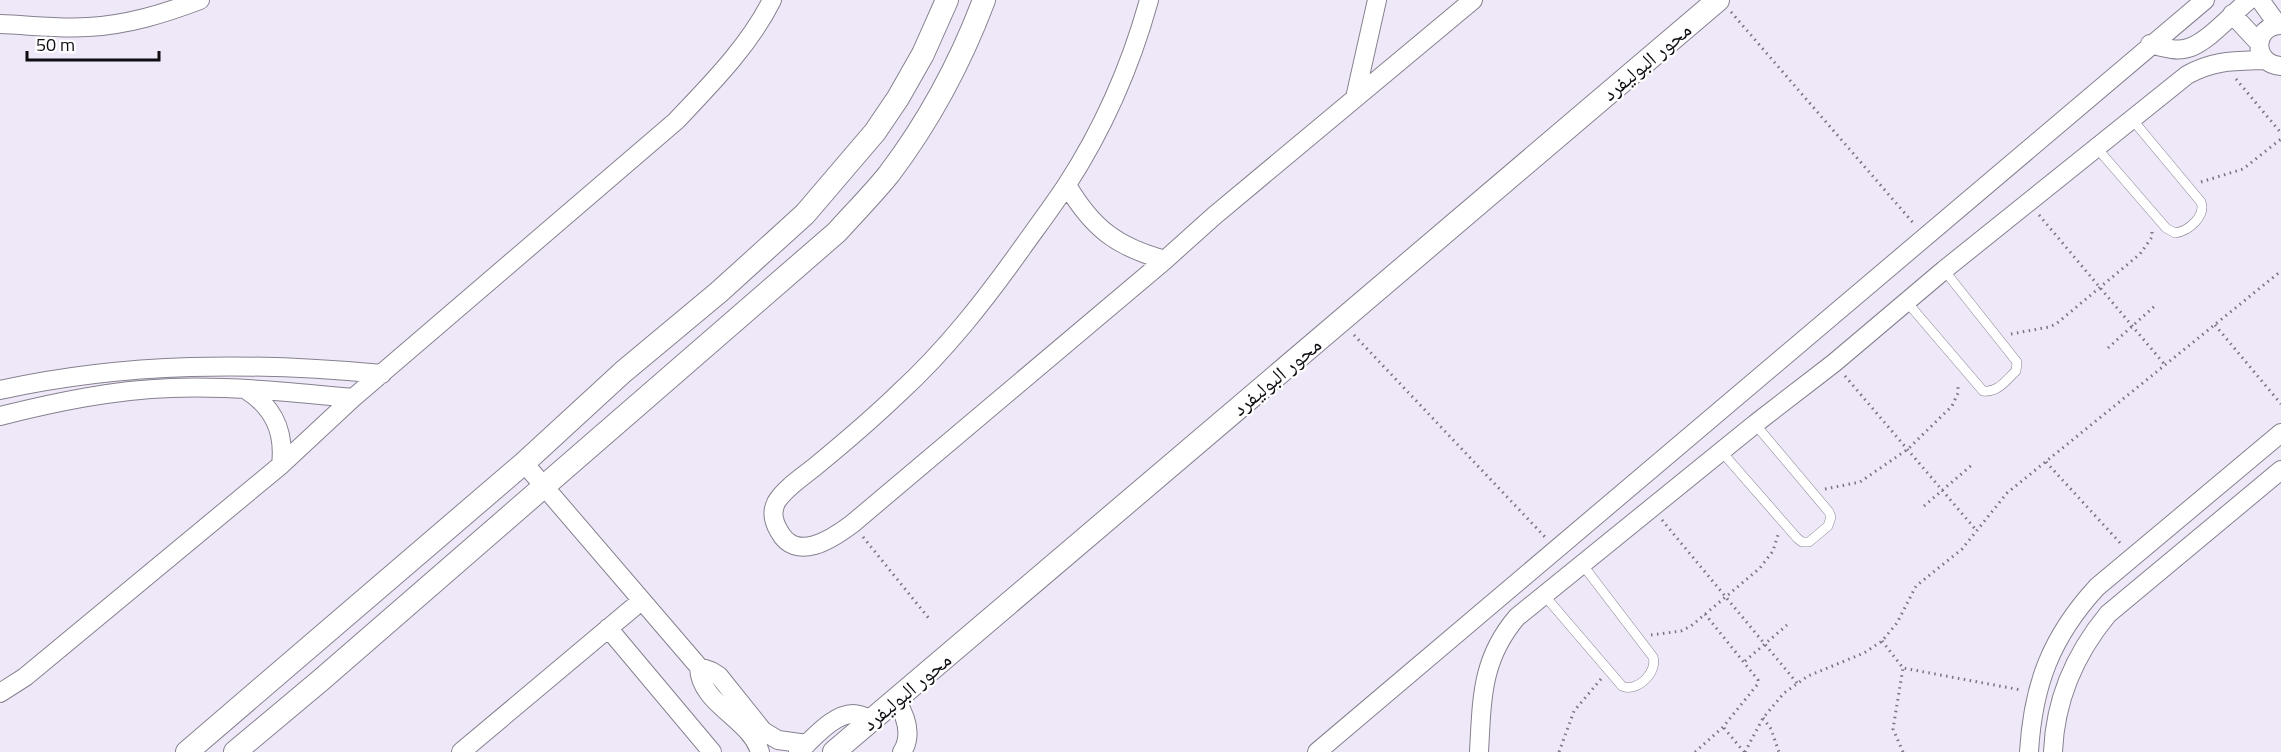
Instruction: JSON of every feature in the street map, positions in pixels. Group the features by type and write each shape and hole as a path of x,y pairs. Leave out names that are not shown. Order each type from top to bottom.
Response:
{"street":[{"path":"0,24 87,27 128,23 169,12 200,0"},
{"path":"0,693 25,677 281,465 353,399 676,121 721,73 761,23 772,0"},
{"path":"188,752 524,463 623,372 719,292 805,213 881,123 922,54 947,0"},
{"path":"235,752 544,487 844,224 889,174 928,115 954,69 984,0"},
{"path":"1149,0 1130,60 1111,103 1067,185 982,304 949,342 891,401 776,502 773,512 775,525 781,536 788,542 799,546 820,544 852,524 1470,1"},
{"path":"1355,98 1377,0"},
{"path":"1317,752 1926,237 2150,44 2205,0"},
{"path":"2150,44 2170,49 2186,49 2198,44 2249,0"},
{"path":"2260,0 2280,25 2267,29 2272,62"},
{"name":"محور البوليفرد","path":"834,752 1341,321 1723,4"},
{"path":"2232,14 2272,62"},
{"path":"1479,752 1484,683 1493,654 1517,617 1721,451 1834,363 1906,301 2187,75 2202,66 2222,61 2272,62"},
{"path":"1067,185 1080,207 1096,226 1117,242 1140,254 1165,260"},
{"path":"0,390 80,375 185,367 267,367 382,374"},
{"path":"0,416 84,397 132,391 192,388 245,389 353,399"},
{"path":"245,389 256,396 273,415 282,439 281,465"},
{"path":"2029,752 2031,719 2037,693 2050,653 2071,618 2097,587 2281,434"},
{"path":"524,463 699,668 711,671 718,676 727,701 754,738 760,752"},
{"path":"2053,752 2057,716 2065,688 2076,661 2096,628 2108,614 2281,470"},
{"path":"461,752 642,601"},
{"path":"608,628 712,752"},
{"path":"896,700 907,727 907,744 902,752"},
{"path":"727,701 771,736 803,748 833,722 845,715 858,715 872,720"}],"lane":[{"path":"2096,147 2170,231 2185,230 2203,211 2201,202 2131,118"},
{"path":"1906,301 1983,391 1993,391 1998,388 2016,371 2018,365 1944,270"},
{"path":"1721,451 1797,538 1805,542 1828,525 1831,516 1829,512 1755,424"},
{"path":"1544,595 1622,686 1631,688 1654,670 1653,657 1582,564"}],"path":[{"path":"1723,4 1926,237"},
{"path":"2222,61 2281,133"},
{"path":"2188,186 2243,170 2281,139"},
{"path":"2028,202 2165,365"},
{"path":"1998,337 2049,327 2100,288 2146,247 2151,237 2152,212"},
{"path":"1723,727 1745,752 1763,718 1784,693 1820,669 1864,653 1882,641 1898,623 1916,586 1952,558 2007,493 2281,271"},
{"path":"2108,348 2156,305"},
{"path":"1341,321 1556,549"},
{"path":"2214,325 2281,404"},
{"path":"1834,363 1977,530"},
{"path":"1812,492 1860,482 1908,449 1952,406 1958,393 1958,363"},
{"path":"2046,462 2133,557"},
{"path":"1924,506 1973,464"},
{"path":"1652,507 1797,683"},
{"path":"1638,637 1681,631 1705,614 1765,563 1773,551 1782,521"},
{"path":"852,524 931,621"},
{"path":"1695,752 1723,727 1757,685 1758,680 1705,614"},
{"path":"1745,662 1787,625"},
{"path":"1882,641 1903,668 2037,693"},
{"path":"1903,668 1893,729 1903,752"},
{"path":"1559,752 1574,711 1608,670"},
{"path":"1763,718 1771,729 1779,752"}]}
